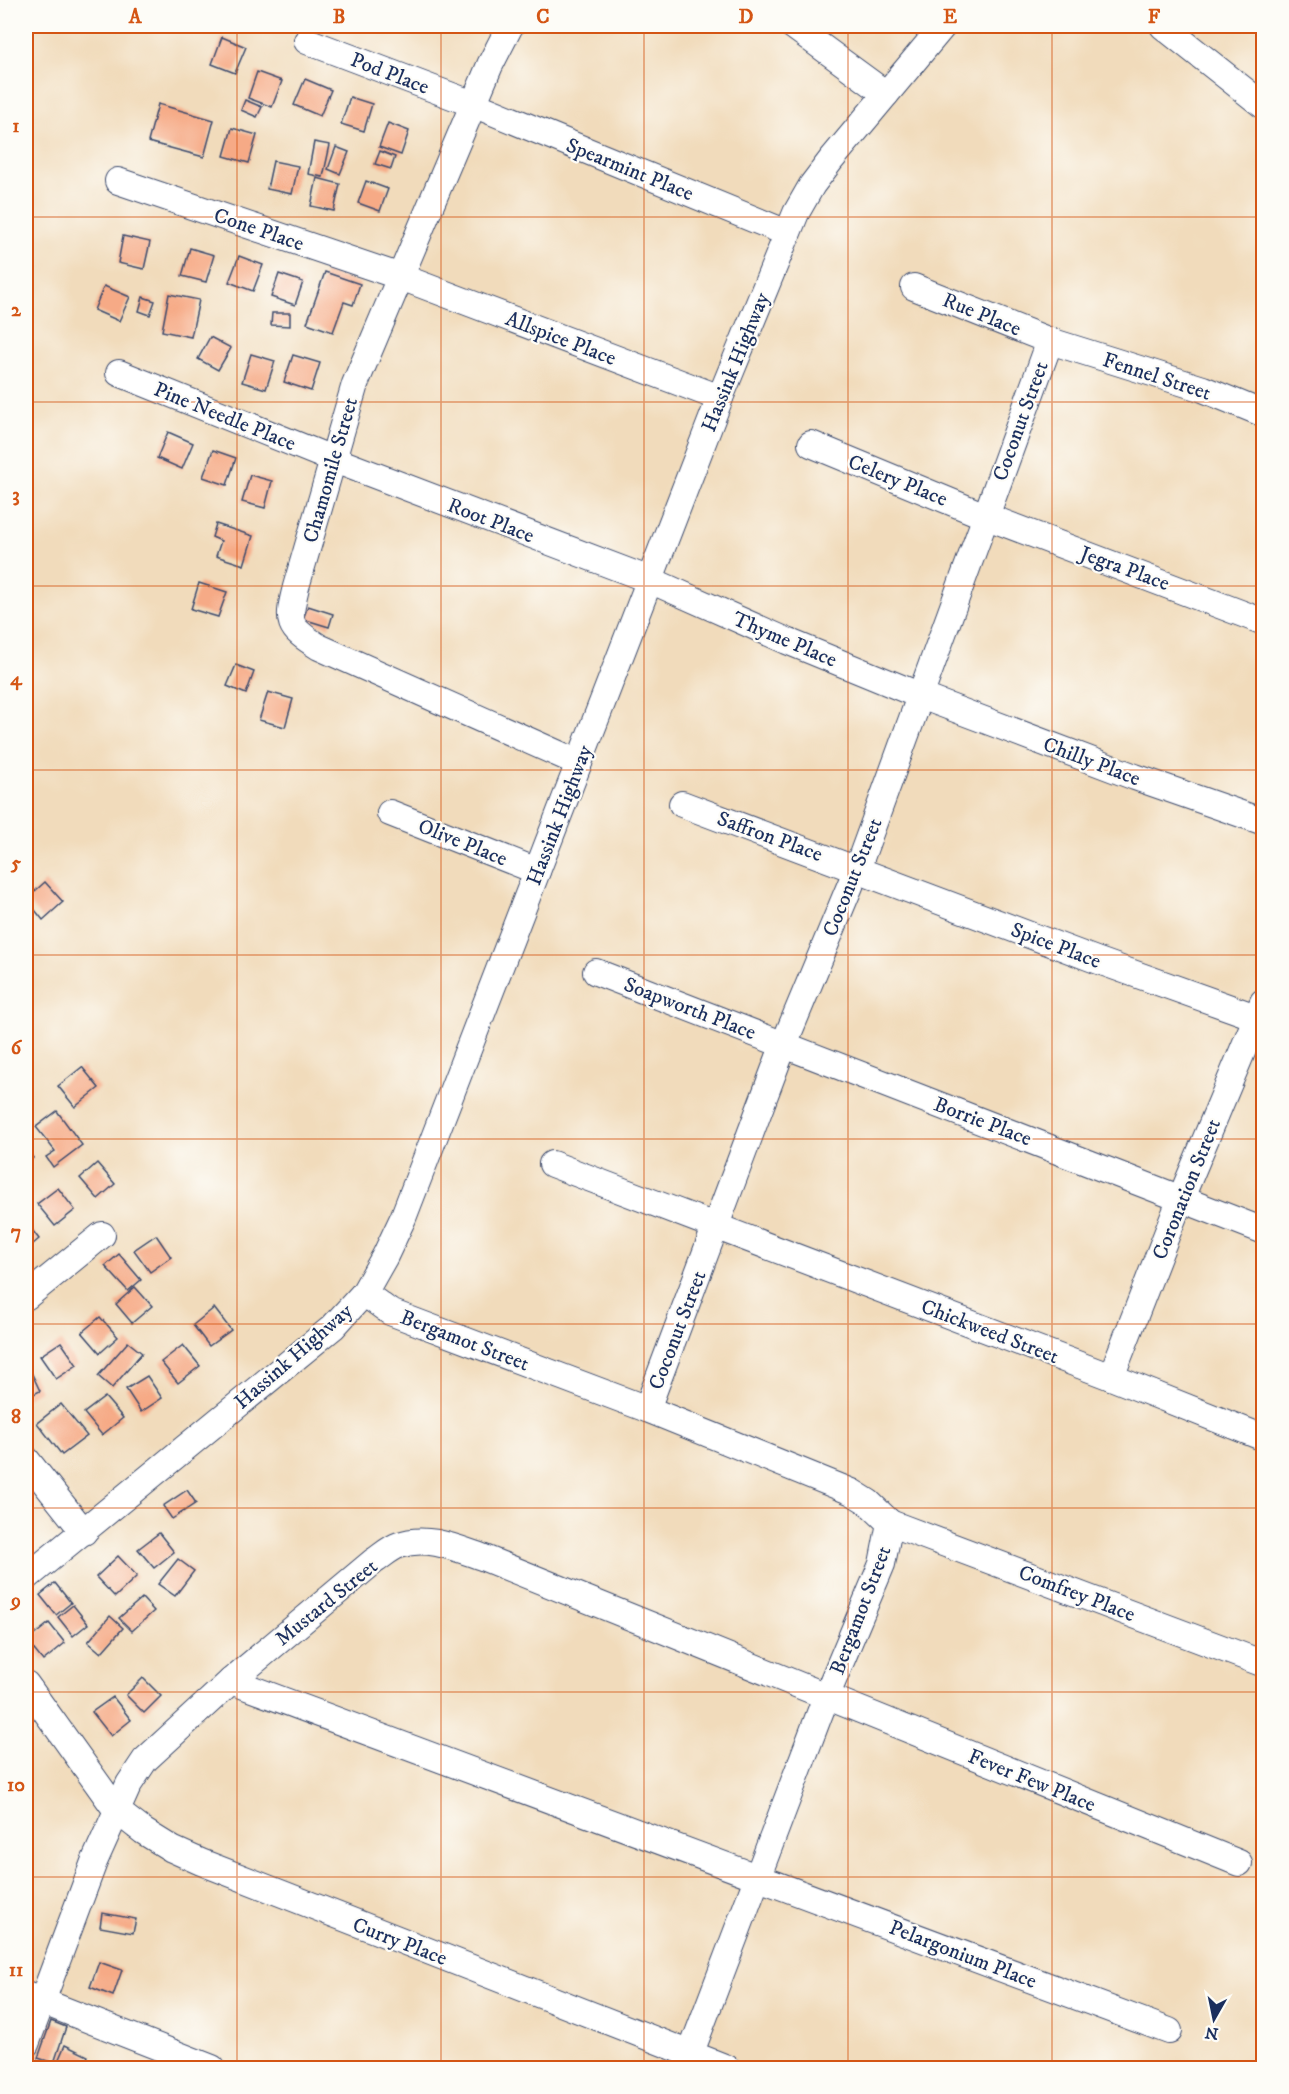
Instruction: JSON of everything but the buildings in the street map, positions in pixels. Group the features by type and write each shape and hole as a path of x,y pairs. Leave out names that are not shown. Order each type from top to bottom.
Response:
{"street":[{"name":"Chamomile Street","path":"510,26 473,104 355,384 290,610 290,622 295,630 319,647 579,763"},
{"path":"793,26 886,94"},
{"name":"Hassink Highway","path":"26,1578 333,1327 364,1293 403,1218 720,398 787,233 812,185 943,26"},
{"path":"1163,26 1263,106"},
{"name":"Pod Place","path":"307,41 473,104"},
{"name":"Spearmint Place","path":"473,104 787,233"},
{"name":"Cone Place","path":"118,181 401,277"},
{"name":"Allspice Place","path":"401,277 720,398"},
{"name":"Rue Place","path":"914,287 1050,341"},
{"name":"Fennel Street","path":"1050,341 1203,389 1263,414"},
{"name":"Coconut Street","path":"648,1409 784,1044 857,869 1050,341"},
{"name":"Pine Needle Place","path":"119,372 332,459"},
{"name":"Celery Place","path":"811,444 985,516"},
{"name":"Root Place","path":"332,459 650,580"},
{"name":"Jegra Place","path":"985,516 1198,595 1263,622"},
{"name":"Thyme Place","path":"650,580 787,641 921,696"},
{"name":"Chilly Place","path":"921,696 1135,777 1263,822"},
{"name":"Saffron Place","path":"682,804 857,869"},
{"name":"Olive Place","path":"390,813 537,871"},
{"name":"Spice Place","path":"857,869 1096,960 1261,1013"},
{"name":"Soapworth Place","path":"597,972 784,1044"},
{"name":"Coronation Street","path":"1111,1377 1182,1198 1261,1013"},
{"name":"Borrie Place","path":"784,1044 1263,1231"},
{"name":"Chickweed Street","path":"552,1164 1263,1437"},
{"path":"26,1297 102,1235"},
{"name":"Bergamot Street","path":"364,1293 390,1312 648,1409 852,1492 868,1502 890,1523 882,1564 826,1697 688,2062"},
{"path":"26,1459 84,1532"},
{"name":"Comfrey Place","path":"890,1523 1263,1664"},
{"name":"Mustard Street","path":"26,2044 34,1998 129,1784 145,1760 231,1681 374,1561 397,1546 413,1541 429,1541 483,1557 826,1697"},
{"name":"Pelargonium Place","path":"231,1681 1169,2031"},
{"name":"Curry Place","path":"26,1684 117,1811 143,1832 172,1849 688,2062 727,2068"},
{"name":"Fever Few Place","path":"826,1697 1239,1863"},
{"path":"34,1998 212,2068"}]}
